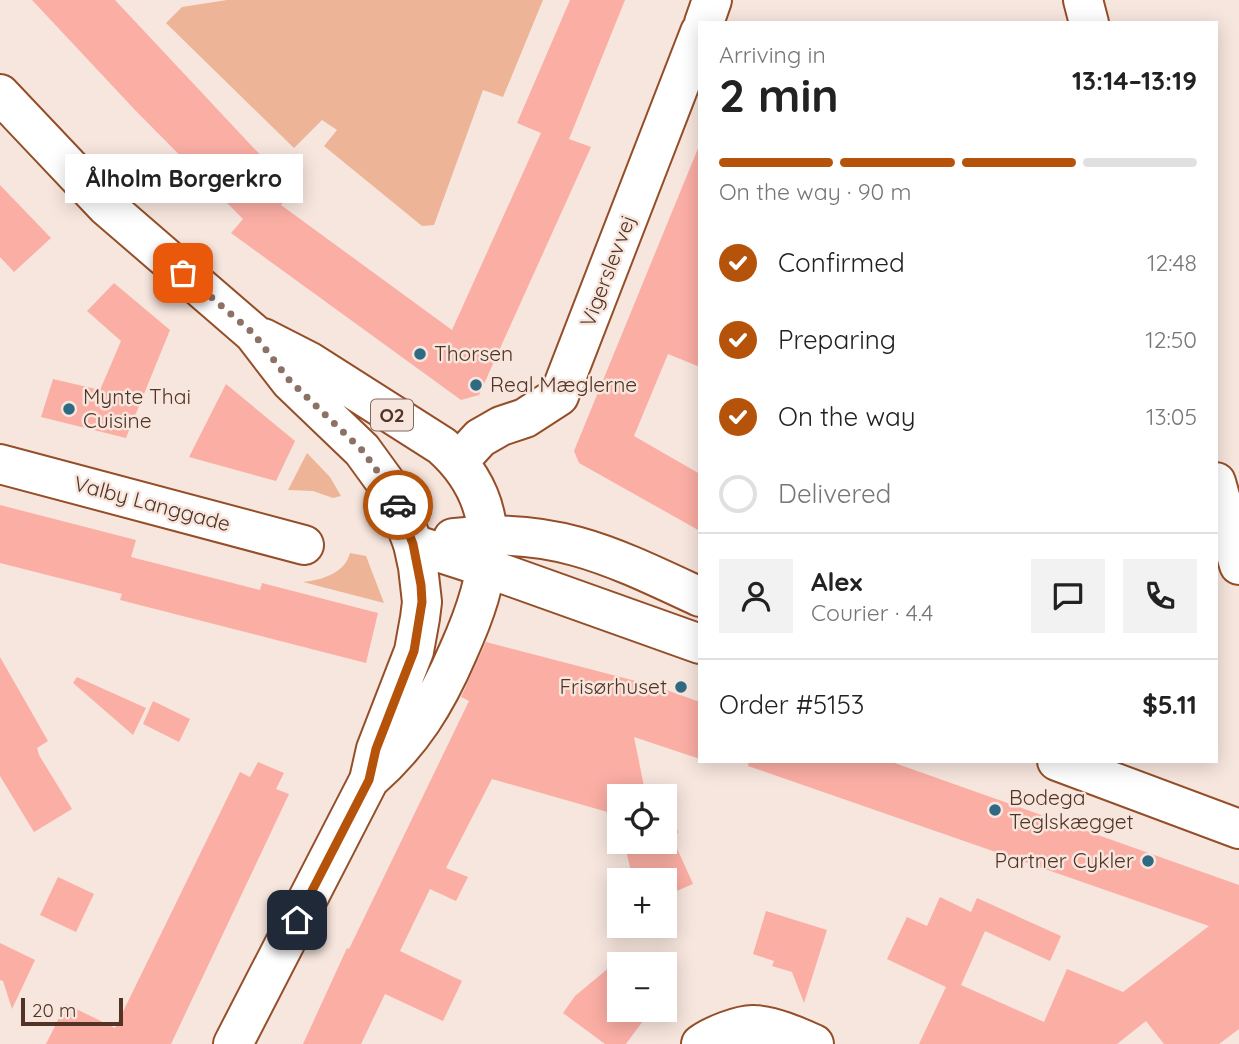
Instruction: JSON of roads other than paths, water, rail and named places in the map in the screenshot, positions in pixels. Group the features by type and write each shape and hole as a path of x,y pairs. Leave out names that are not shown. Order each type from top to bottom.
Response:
{"street":[{"path":"705,21 712,0"},
{"path":"1083,0 1088,21"},
{"name":"Vigerslevvej","path":"459,461 480,438 524,418 559,396 698,37"},
{"name":"O2","path":"0,94 106,206 253,333 290,381 362,450 386,483 413,544 422,602 419,627 414,651 376,749 369,780 233,1044"},
{"name":"O2","path":"253,333 321,369 442,446 459,461 480,499 488,551 478,604 431,708 394,758 369,780"},
{"name":"Valby Langgade","path":"0,464 304,545"},
{"path":"1218,489 1239,565"},
{"path":"488,551 517,535 549,538 587,548 698,596"},
{"path":"413,544 488,551 698,643"},
{"path":"1062,763 1239,829"},
{"path":"701,1044 710,1037 752,1024 793,1035 814,1044"}],"place":[{"name":"Ålholm Borgerkro","path":"183,273"},
{"name":"Thorsen","path":"420,354"},
{"name":"Real Mæglerne","path":"476,385"},
{"name":"Mynte Thai Cuisine","path":"69,409"},
{"name":"Frisørhuset","path":"681,687"},
{"name":"Bodega Teglskægget","path":"995,810"},
{"name":"Partner Cykler","path":"1148,861"}]}
